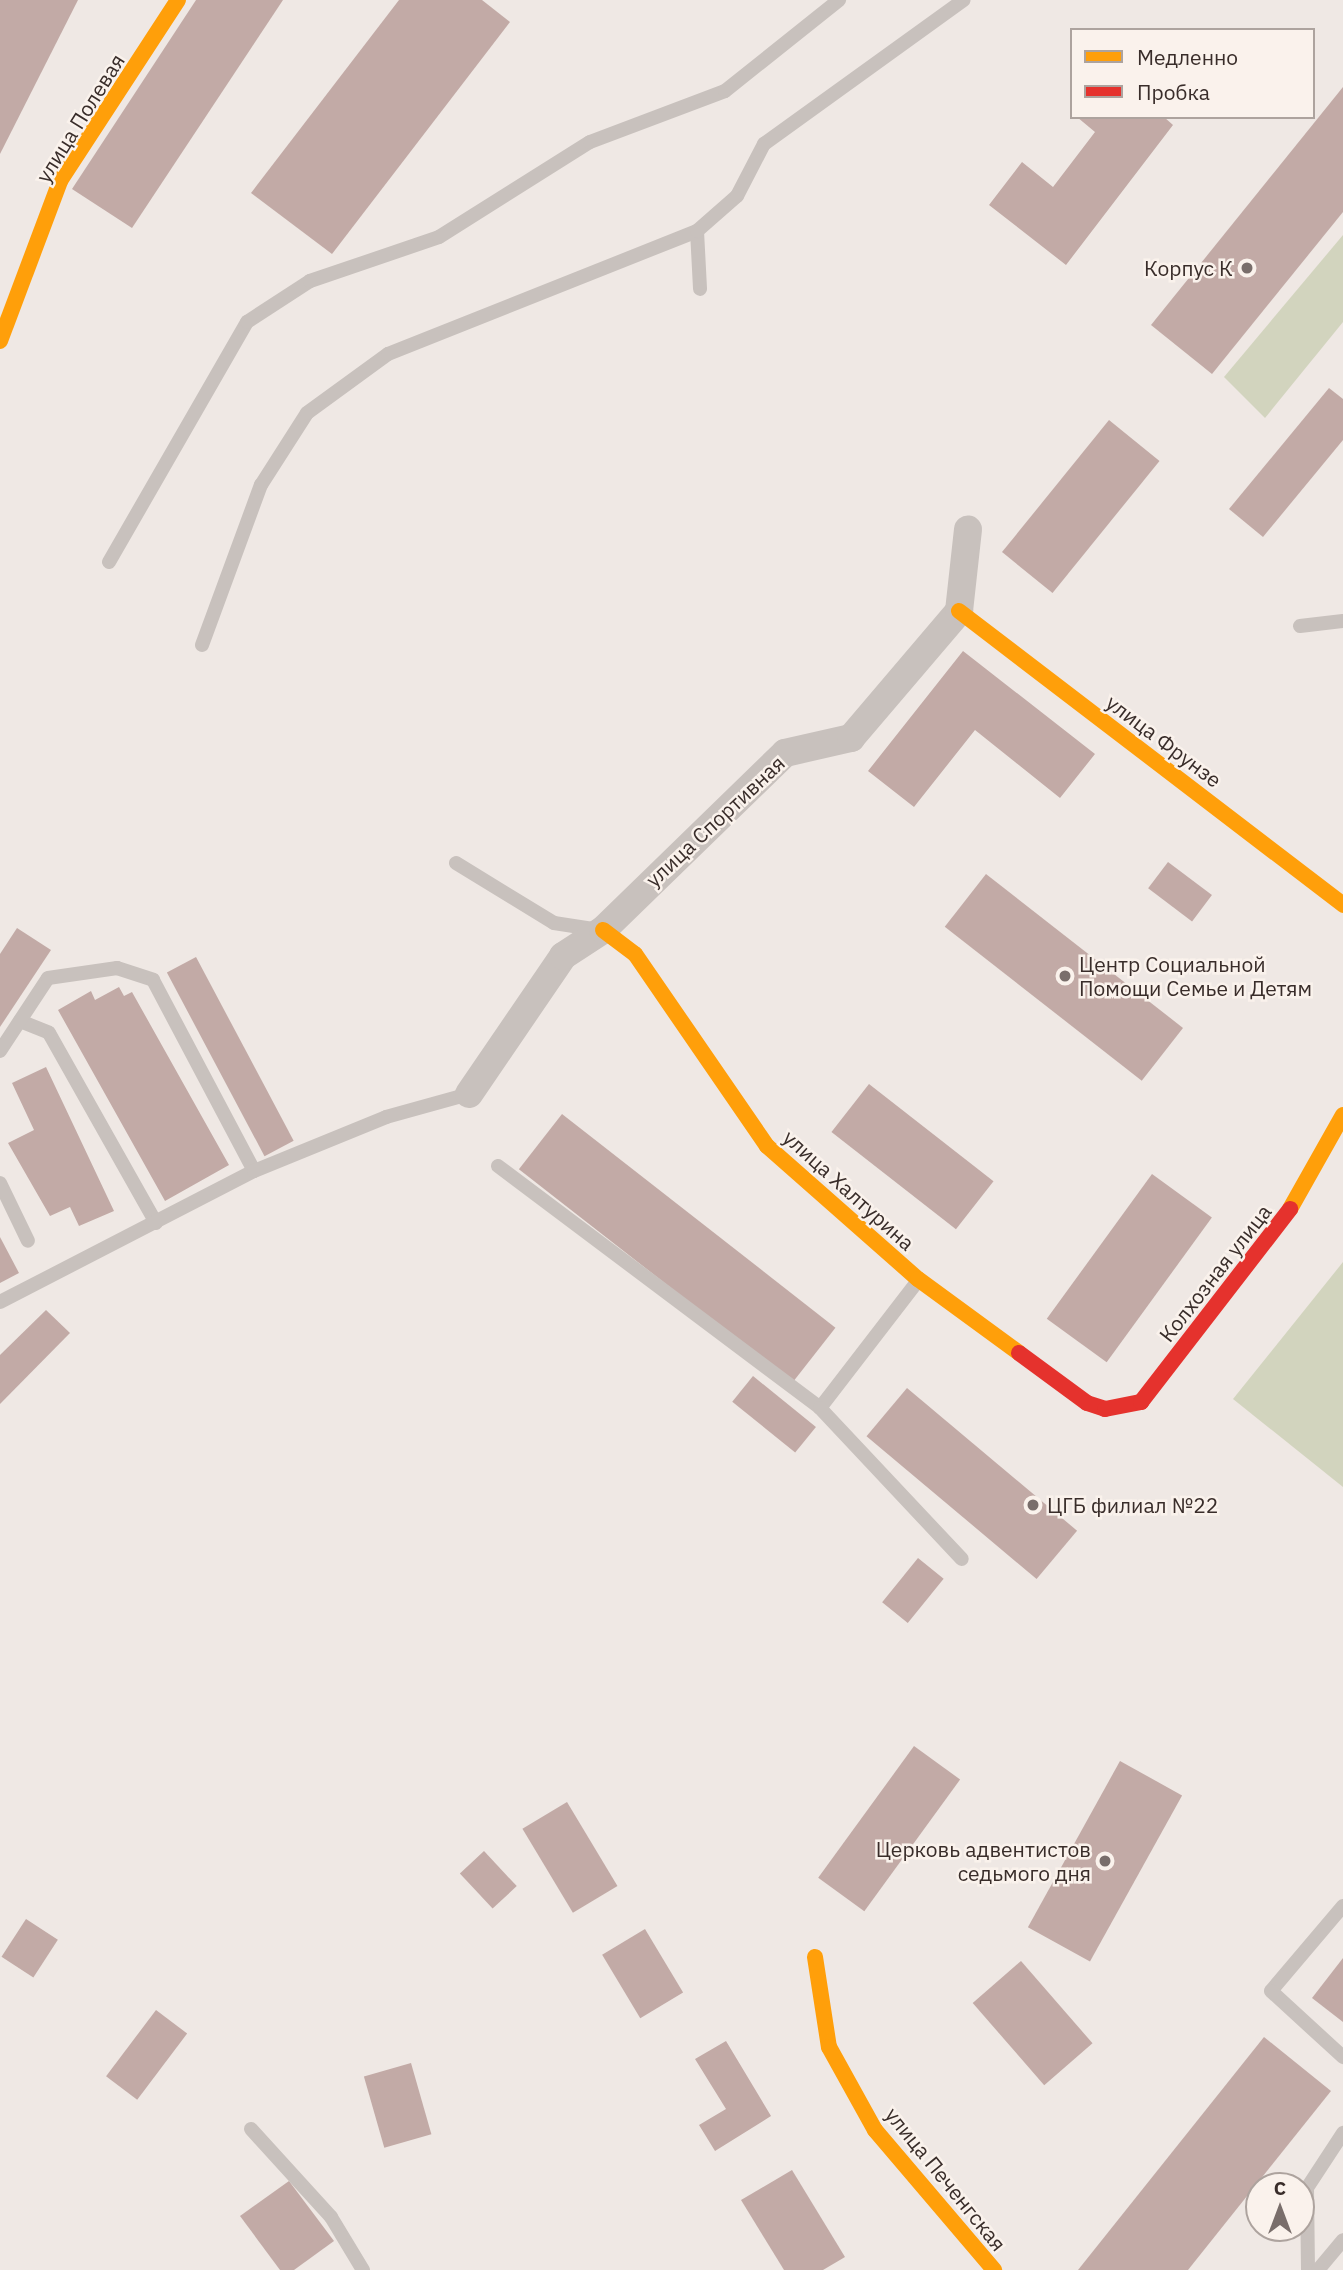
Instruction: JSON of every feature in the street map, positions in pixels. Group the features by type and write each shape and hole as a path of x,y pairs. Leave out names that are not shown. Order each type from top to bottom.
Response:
{"street":[{"name":"улица Полевая","path":"0,341 60,181 178,0"},
{"path":"959,611 968,529"},
{"name":"улица Фрунзе","path":"959,611 1343,905"},
{"name":"улица Спортивная","path":"469,1094 563,956 603,930 785,753 850,738 959,611"},
{"name":"улица Халтурина","path":"603,930 635,954 767,1146 918,1279 1087,1404"},
{"name":"Колхозная улица","path":"1087,1404 1123,1410 1141,1402 1285,1217 1343,1115"},
{"name":"улица Печенгская","path":"815,1957 829,2047 875,2130 994,2270"}],"lane":[{"path":"202,645 261,485 307,414 387,354 697,231 737,196 764,144 964,0"},
{"path":"108,562 247,322 310,281 439,237 590,142 725,91 829,3"},
{"path":"697,231 700,289"},
{"path":"1300,626 1343,621"},
{"path":"457,863 554,923 603,930"},
{"path":"0,1051 48,978 117,968 153,980 254,1171"},
{"path":"20,1021 49,1033 156,1223"},
{"path":"0,1302 254,1171 386,1117 469,1094"},
{"path":"498,1166 820,1408 962,1559"},
{"path":"0,1183 28,1241"},
{"path":"820,1408 918,1279"},
{"path":"1343,1906 1271,1991 1343,2057"},
{"path":"251,2129 331,2217 363,2270"},
{"path":"1308,2270 1307,2188 1343,2133"},
{"path":"1318,2270 1343,2240"}],"green space":[{"path":"1343,235 1343,322 1265,418 1224,377"},
{"path":"1343,1262 1343,1487 1233,1399"}],"building":[{"path":"0,0 78,0 0,154"},
{"path":"196,0 283,0 132,228 72,189"},
{"path":"399,0 482,0 510,22 332,254 251,193"},
{"name":"Корпус К","path":"1343,87 1343,212 1212,374 1151,325"},
{"path":"1079,119 1166,119 1173,125 1066,265 989,205 1022,162 1053,187 1095,132"},
{"path":"1329,388 1343,399 1343,440 1263,537 1229,509"},
{"path":"1109,420 1160,461 1053,593 1002,552"},
{"path":"963,651 1095,754 1060,798 975,730 914,807 868,771"},
{"path":"1168,862 1212,895 1192,921 1148,888"},
{"name":"Центр Социальной Помощи Семье и Детям","path":"986,874 1183,1028 1142,1081 945,927"},
{"path":"17,928 51,950 0,1027 0,954"},
{"path":"196,957 294,1141 265,1156 167,972"},
{"path":"119,987 124,996 132,992 229,1165 165,1201 58,1010 91,991 95,1000"},
{"path":"46,1067 114,1211 79,1226 70,1207 50,1216 8,1143 34,1130 12,1083"},
{"path":"869,1084 994,1181 956,1229 831,1132"},
{"path":"562,1114 835,1328 792,1383 519,1169"},
{"path":"1152,1174 1212,1217 1107,1362 1047,1319"},
{"path":"0,1237 19,1273 0,1283"},
{"path":"46,1310 70,1333 0,1404 0,1355"},
{"path":"753,1376 816,1427 795,1453 732,1402"},
{"path":"907,1388 1077,1531 1037,1579 867,1436"},
{"path":"918,1558 944,1579 908,1623 882,1602"},
{"path":"914,1746 960,1780 864,1911 818,1878"},
{"name":"Церковь адвентистов седьмого дня","path":"1120,1761 1182,1795 1090,1962 1028,1927"},
{"path":"567,1802 617,1886 573,1913 522,1829"},
{"path":"484,1851 517,1886 493,1909 460,1874"},
{"path":"26,1919 58,1940 33,1977 1,1957"},
{"path":"645,1929 683,1992 640,2018 602,1955"},
{"path":"1343,1958 1343,2022 1312,1998"},
{"path":"1021,1961 1093,2043 1044,2085 973,2003"},
{"path":"156,2010 187,2033 137,2100 106,2076"},
{"path":"1264,2037 1331,2091 1266,2172 1245,2172 1245,2199 1188,2270 1078,2270"},
{"path":"726,2041 771,2116 715,2151 699,2125 726,2109 695,2059"},
{"path":"411,2063 431,2134 384,2148 364,2077"},
{"path":"792,2170 845,2257 823,2270 784,2270 741,2200"},
{"path":"289,2181 334,2241 294,2270 280,2270 240,2216"}],"traffic: slow":[{"path":"0,341 60,181 178,0"},
{"path":"959,611 1343,905"},
{"path":"603,930 635,954 767,1146 918,1279 1019,1353"},
{"path":"1290,1209 1343,1115"},
{"path":"815,1957 829,2047 875,2130 994,2270"}],"traffic: jam":[{"path":"1019,1353 1087,1403 1105,1409 1141,1402 1290,1209"}],"place":[{"name":"Корпус К","path":"1247,268"},
{"name":"Центр Социальной Помощи Семье и Детям","path":"1065,976"},
{"name":"ЦГБ филиал №22","path":"1033,1505"},
{"name":"Церковь адвентистов седьмого дня","path":"1105,1861"}]}
